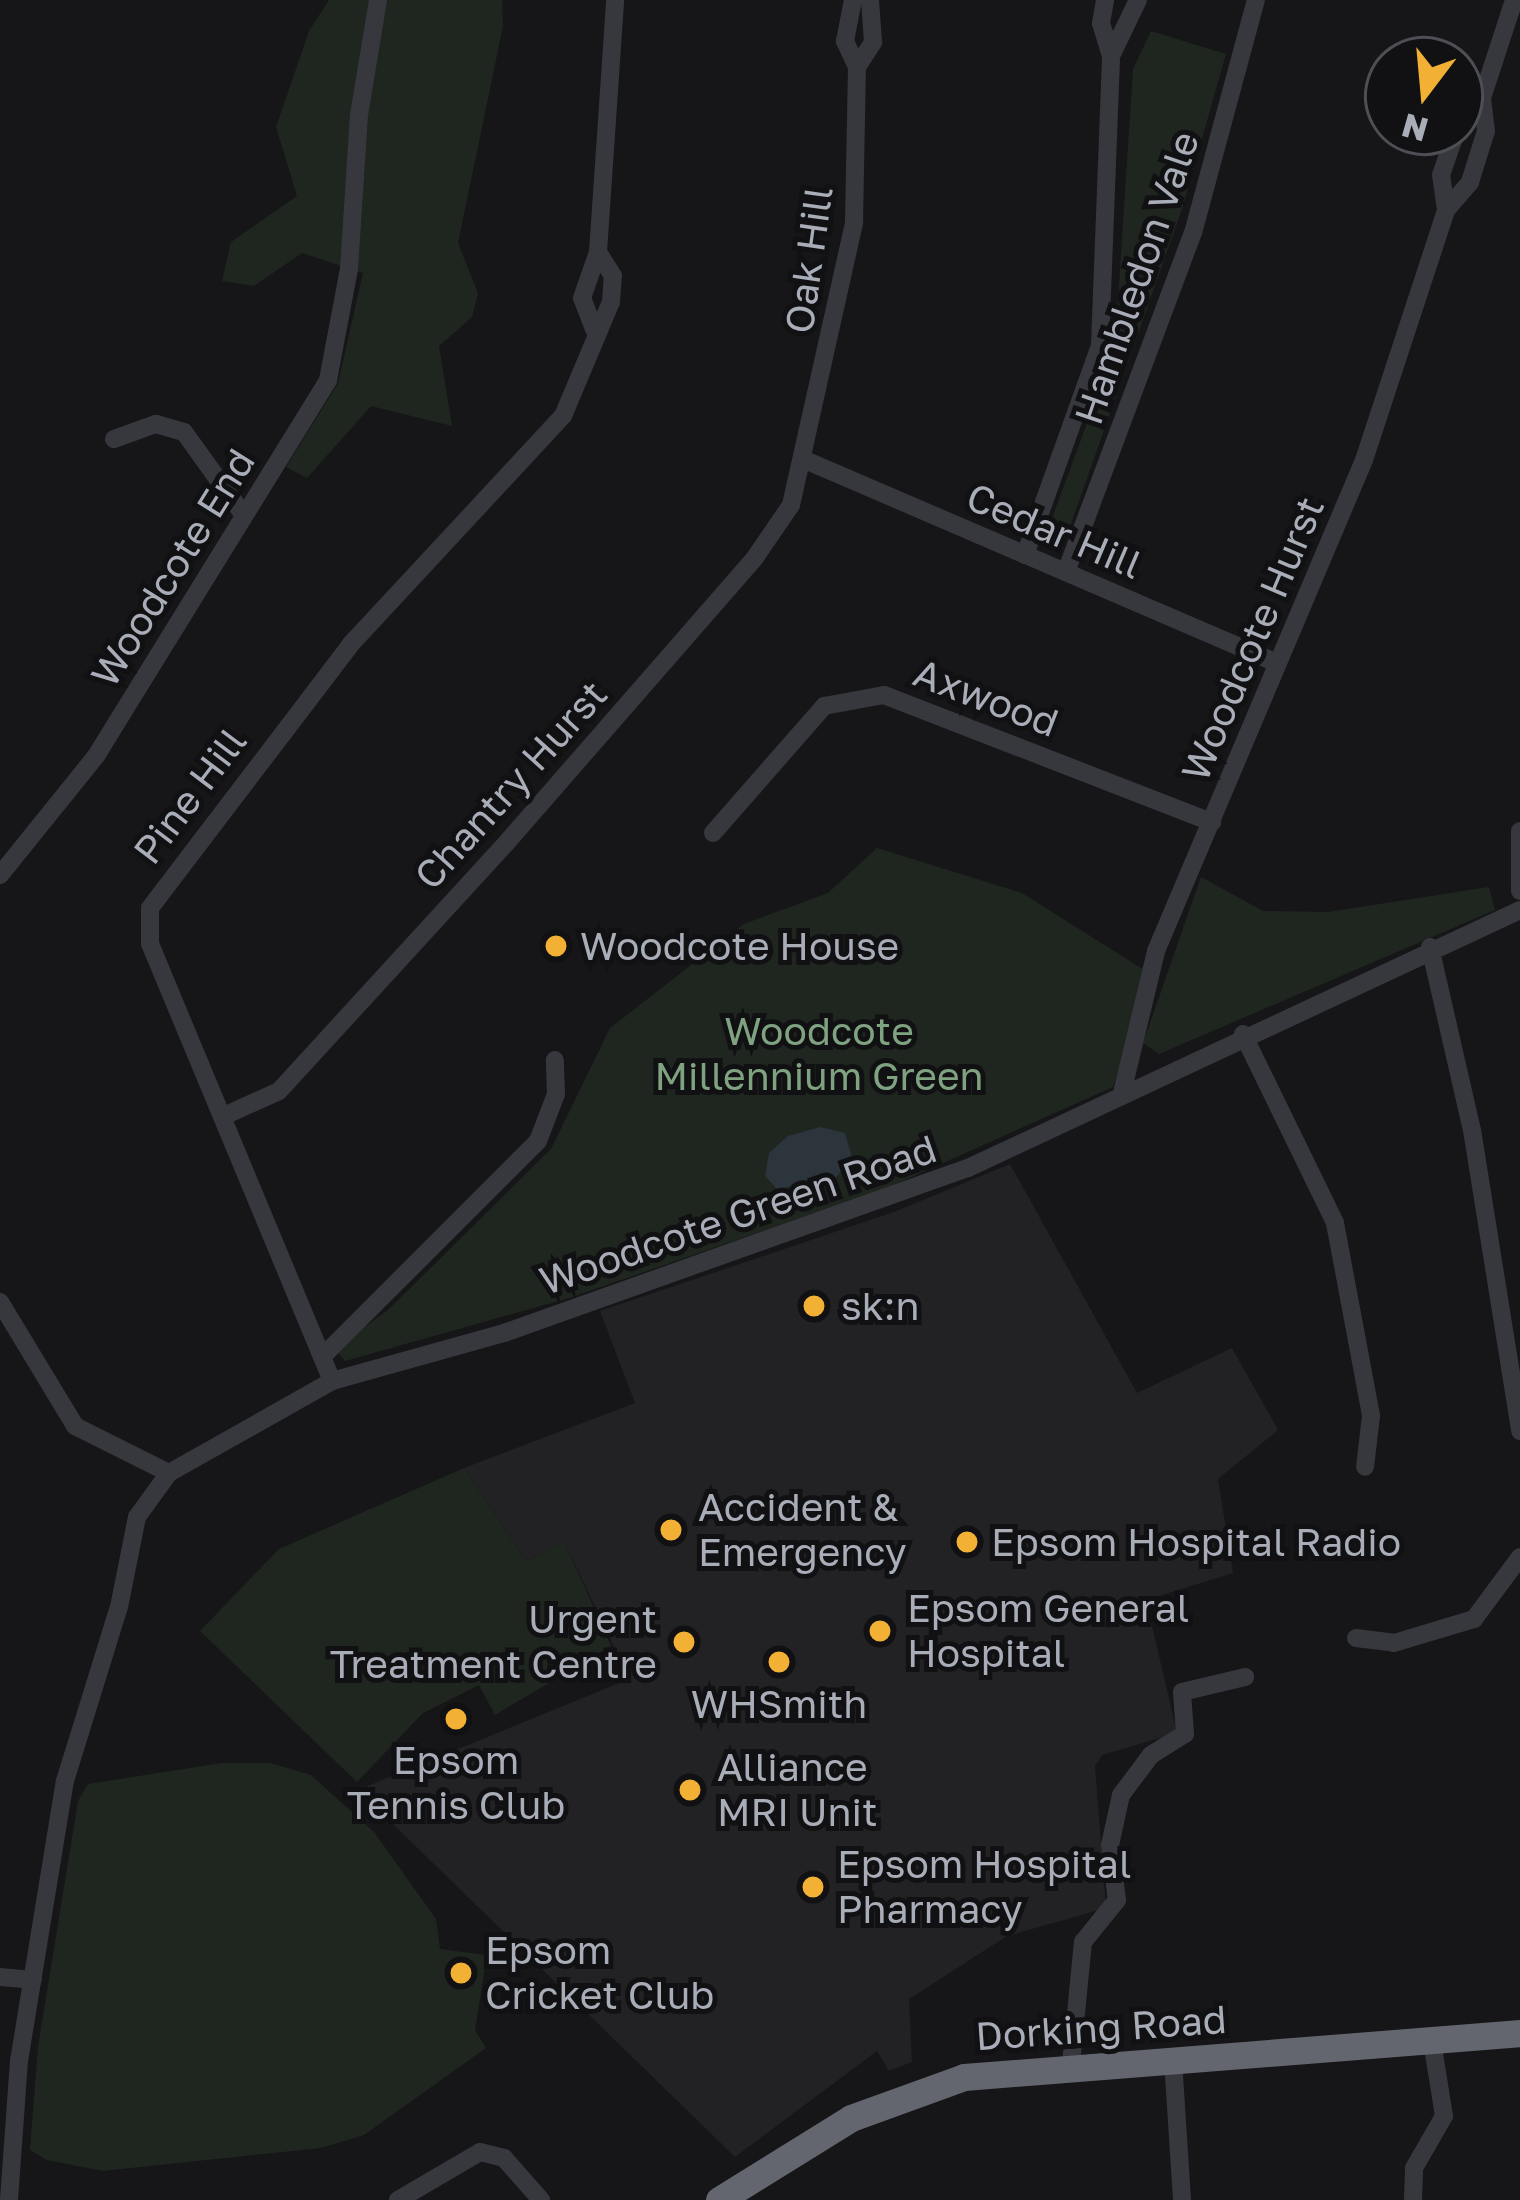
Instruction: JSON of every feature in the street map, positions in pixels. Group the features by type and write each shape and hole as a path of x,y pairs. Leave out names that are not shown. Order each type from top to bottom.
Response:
{"highway":[{"name":"Dorking Road","path":"719,2200 779,2157 904,2093 1071,2063 1173,2060 1520,2033"}],"street":[{"name":"Woodcote End","path":"0,875 96,756 328,380 349,269 359,115 378,0"},
{"name":"Pine Hill","path":"594,329 582,298 598,252 615,0"},
{"name":"Oak Hill","path":"805,460 848,264 857,67 845,40 853,0"},
{"name":"Oak Hill","path":"857,67 873,42 871,0"},
{"path":"1025,555 1100,344 1111,56 1101,23 1105,0"},
{"path":"1111,56 1138,0"},
{"name":"Hambledon Vale","path":"1066,572 1193,233 1256,0"},
{"name":"Woodcote Hurst","path":"1484,92 1514,0"},
{"name":"Woodcote Hurst","path":"1446,209 1441,175 1448,156"},
{"name":"Woodcote Hurst","path":"1122,1093 1156,951 1364,460 1446,209 1470,182 1478,156"},
{"name":"Pine Hill","path":"332,1381 150,944 150,908 350,645 563,416 586,375 594,329 612,289 598,252"},
{"path":"114,439 155,424 184,431 243,514"},
{"name":"Cedar Hill","path":"805,460 1277,663"},
{"name":"Chantry Hurst","path":"224,1116 279,1091 508,842 754,559 790,505 805,460"},
{"name":"Axwood","path":"713,832 824,706 868,695 919,705 1212,822"},
{"path":"1520,831 1520,891"},
{"name":"Woodcote Green Road","path":"169,1473 332,1381 504,1333 916,1190 1430,947 1520,910"},
{"path":"1430,947 1472,1130 1520,1430"},
{"path":"1243,1034 1335,1223 1371,1416 1365,1467"},
{"path":"322,1357 538,1141 556,1094 555,1060"},
{"path":"0,1302 74,1426 118,1453 169,1473 136,1517 119,1607 83,1702 11,2126 9,2200"},
{"path":"1355,1638 1394,1643 1474,1619 1520,1557"},
{"path":"1071,2063 1083,1942 1117,1900 1110,1845 1121,1795 1151,1755 1186,1734 1182,1691 1245,1677"},
{"path":"0,1977 33,1980"},
{"path":"1413,2200 1414,2168 1444,2116 1432,2041"},
{"path":"1173,2060 1182,2200"},
{"path":"398,2200 480,2152 504,2158 541,2200"}],"shaded area":[{"path":"820,1127 845,1133 852,1157 834,1180 777,1189 765,1176 769,1153 788,1136"},
{"name":"Epsom General Hospital","path":"1010,1164 1137,1393 1232,1348 1278,1430 1218,1479 1233,1573 1146,1600 1177,1733 1102,1755 1095,1766 1106,1908 1007,1936 909,1999 912,2062 889,2071 877,2051 735,2157 358,1790 629,1679 564,1541 526,1561 464,1468 635,1403 600,1311 894,1212"}],"green space":[{"path":"329,0 502,0 503,26 458,243 478,293 472,317 439,346 452,426 371,406 307,478 286,467 338,383 363,273 302,253 254,286 222,281 231,242 297,196 276,127 309,31"},
{"path":"1151,31 1226,54 1182,209 1066,538 1047,532 1115,347 1133,69"},
{"name":"Woodcote Millennium Green","path":"877,848 1022,893 1152,975 1113,1087 887,1188 569,1298 345,1361 335,1349 388,1310 551,1149 610,1028 744,924 828,893"},
{"path":"1201,877 1263,911 1328,912 1489,887 1495,910 1159,1054 1143,1043"},
{"path":"464,1468 526,1561 564,1541 611,1646 495,1715 479,1685 423,1713 357,1782 200,1631 279,1549"},
{"path":"222,1763 270,1763 311,1775 374,1832 436,1919 440,1949 487,1955 475,2030 486,2048 364,2135 321,2148 103,2171 47,2160 30,2150 38,2047 78,1801 88,1784"}],"place":[{"name":"Woodcote House","path":"556,946"},
{"name":"sk:n","path":"814,1306"},
{"name":"Accident & Emergency","path":"671,1530"},
{"name":"Epsom Hospital Radio","path":"967,1542"},
{"name":"Epsom General Hospital","path":"880,1631"},
{"name":"Urgent Treatment Centre","path":"684,1642"},
{"name":"WHSmith","path":"779,1662"},
{"name":"Epsom Tennis Club","path":"456,1719"},
{"name":"Alliance MRI Unit","path":"690,1790"},
{"name":"Epsom Hospital Pharmacy","path":"813,1887"},
{"name":"Epsom Cricket Club","path":"461,1973"}]}
